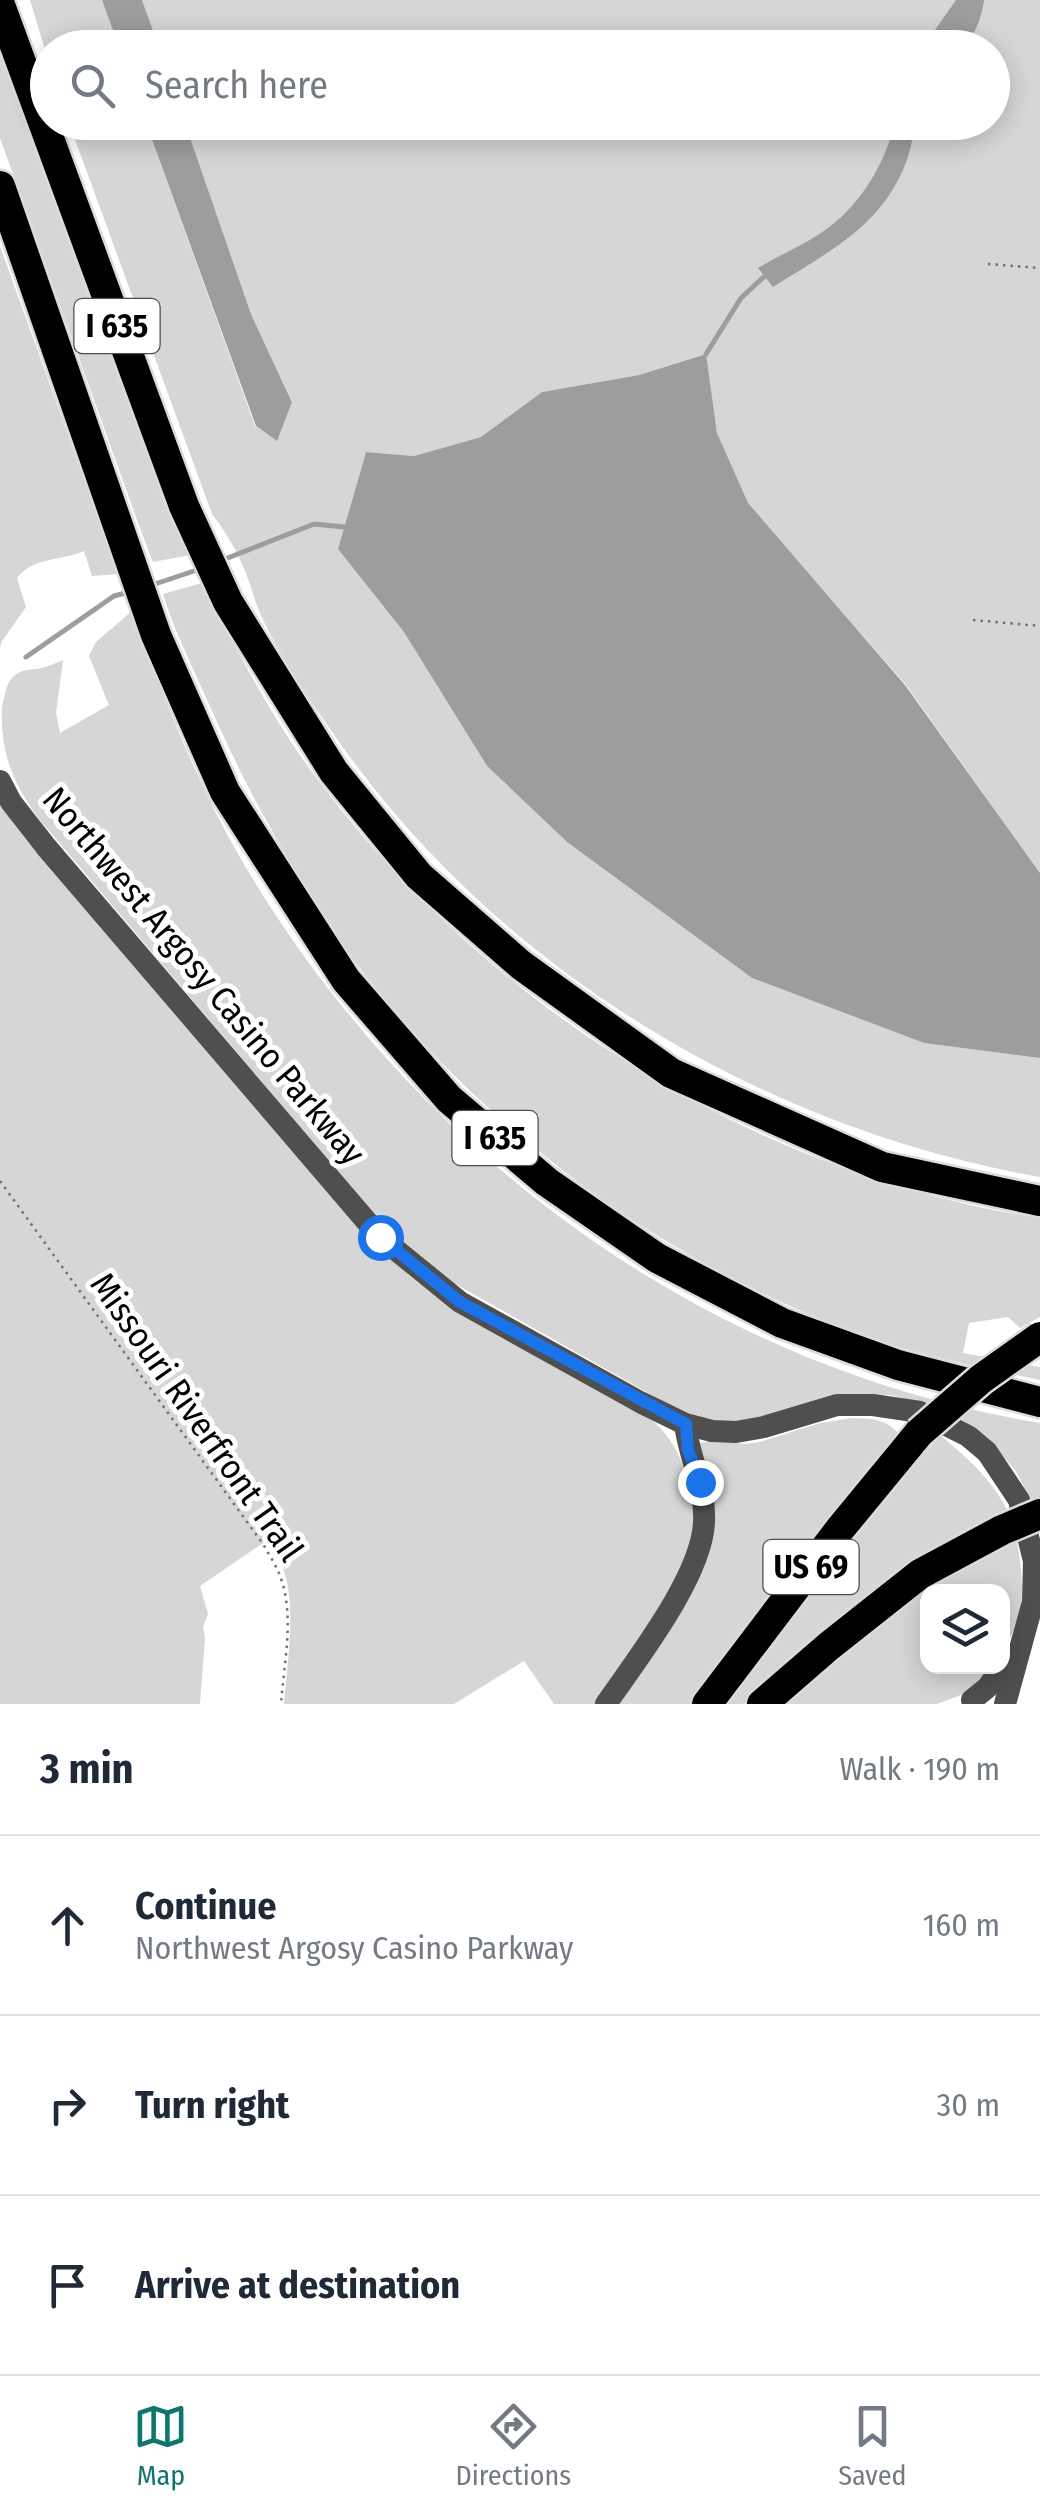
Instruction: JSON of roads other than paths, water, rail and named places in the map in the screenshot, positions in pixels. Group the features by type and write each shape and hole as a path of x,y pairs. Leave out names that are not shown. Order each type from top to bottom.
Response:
{"highway":[{"name":"I 635","path":"0,5 30,87"},
{"name":"I 635","path":"50,140 184,506 228,602 334,772 419,876 521,966 671,1073 882,1167 1040,1201"},
{"name":"I 635","path":"0,186 156,635 225,792 346,980 449,1099 546,1182 657,1258 782,1324 898,1365 1040,1402"},
{"name":"US 69","path":"707,1704 918,1433 1040,1337"},
{"name":"US 69","path":"762,1704 920,1574 1040,1514"}],"street":[{"name":"Northwest Argosy Casino Parkway","path":"0,781 11,802 47,848 380,1237 460,1302 686,1424 736,1432 837,1405 873,1405 920,1412 968,1436 987,1452 1019,1500 1034,1561 1032,1602 1006,1704"},
{"path":"606,1704 672,1604 692,1570 698,1549 704,1511 700,1482 688,1450 686,1424"},
{"name":"Northwest Argosy Casino Parkway","path":"971,1703 988,1687 1026,1630"}],"waterway":[{"path":"706,354 741,298 769,272"},
{"path":"220,561 314,524 344,527"},
{"path":"149,586 200,569"},
{"path":"26,657 114,596 129,592"}]}
